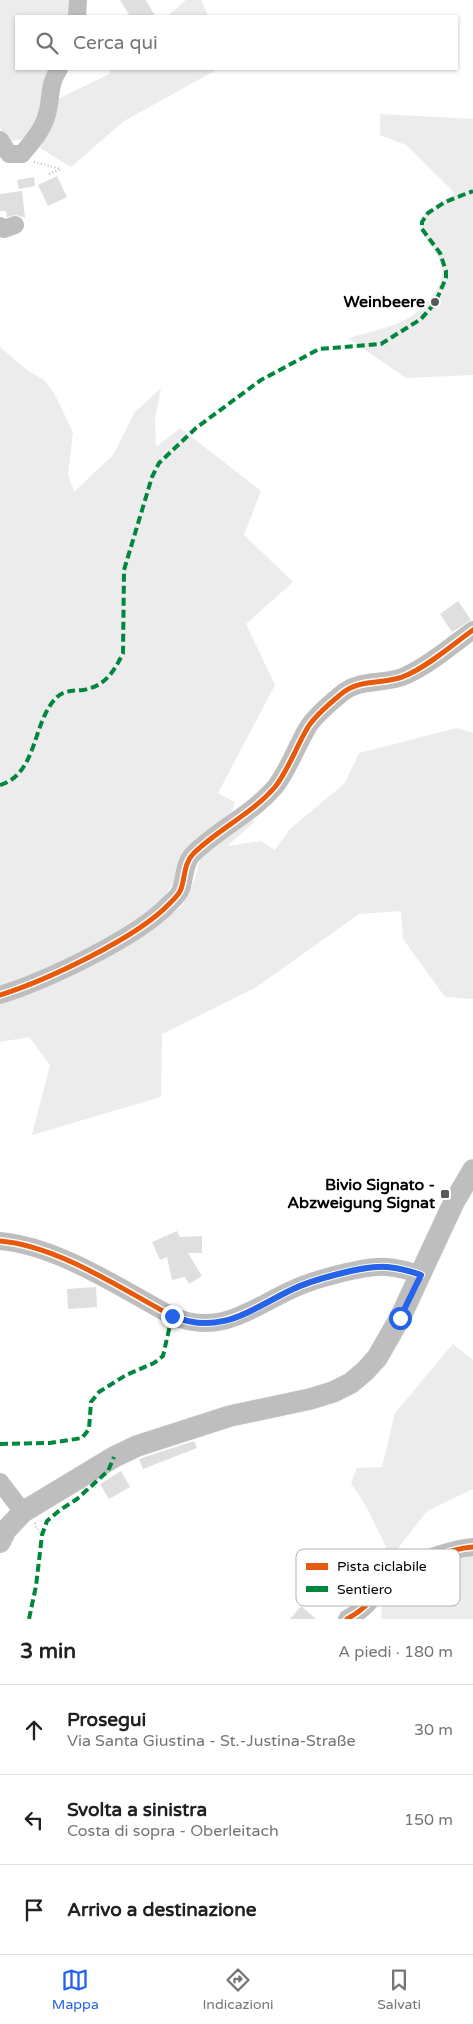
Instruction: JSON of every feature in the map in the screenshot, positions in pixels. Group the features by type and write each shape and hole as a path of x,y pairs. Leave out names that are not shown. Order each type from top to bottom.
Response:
{"main road":[{"path":"0,1542 6,1530 23,1512 97,1466 137,1446 230,1416 310,1399 351,1383 377,1358 400,1318 454,1202 473,1170"}],"street":[{"path":"77,15 78,0"},
{"path":"0,140 9,154 22,154 37,137 47,115 52,79 58,70"},
{"path":"0,995 46,977 116,942 152,919 169,905 180,891 191,856 206,842 253,808 275,787 293,759 308,726 351,686 392,680 406,675 473,630"},
{"path":"0,1241 30,1246 77,1264 172,1316 186,1322 202,1324 241,1316 290,1290 312,1281 349,1272 386,1267 406,1270 421,1275"},
{"path":"0,1482 23,1512"},
{"path":"458,1549 473,1547"},
{"path":"347,1619 358,1613 364,1606"}],"path":[{"path":"28,160 61,169 49,174"}],"shaded area":[{"path":"0,0 75,0 73,15 15,15 15,70 55,70 31,137 8,142 1,132"},
{"path":"186,0 201,0 208,15 168,15"},
{"path":"111,70 216,70 124,121 71,167 40,148 53,116 56,100 109,74"},
{"path":"380,114 473,119 473,375 406,378 348,338 383,329 403,321 423,306 436,291 440,283 442,268 438,257 425,238 421,227 421,217 455,193 406,145 380,135"},
{"path":"0,347 27,370 44,380 54,393 73,432 68,474 74,492 113,455 135,412 161,388 155,419 156,447 180,428 261,491 244,535 293,582 246,624 275,685 218,793 235,802 230,817 177,877 162,900 145,915 101,943 29,977 0,987"},
{"path":"457,728 473,733 473,999 445,997 403,939 401,911 359,914 255,988 162,1034 161,1097 32,1135 50,1065 29,1037 0,1042 0,1003 151,929 182,906 195,879 200,859 210,848 252,819 255,822 227,846 261,841 275,850 290,829 345,783 359,753"},
{"path":"453,1344 473,1360 473,1489 427,1511 397,1549 385,1549 386,1547 367,1508 351,1483 357,1468 382,1467 395,1413"},
{"path":"473,1550 473,1619 381,1619 382,1606 460,1606 460,1552"}],"building":[{"path":"120,0 146,0 154,15 129,15"},
{"path":"57,176 67,197 48,206 38,185"},
{"path":"34,177 35,186 19,189 17,180"},
{"path":"22,191 25,218 16,215 7,217 6,211 0,211 0,194"},
{"path":"458,601 471,620 452,632 440,614"},
{"path":"177,1231 180,1237 202,1236 202,1253 188,1253 202,1276 189,1284 185,1277 172,1280 167,1257 160,1260 152,1242"},
{"path":"96,1287 97,1307 68,1309 67,1289"},
{"path":"194,1441 197,1448 143,1469 139,1459"},
{"path":"121,1471 130,1487 109,1499 100,1484"},
{"path":"301,1606 316,1619 290,1619"}],"marked path":[{"path":"0,785 12,779 21,770 28,759 43,719 57,697 66,692 91,688 103,682 112,672 123,653 124,570 152,477 159,463 196,428 261,380 319,349 381,344 421,319 435,303 446,278 446,271 440,253 422,229 422,222 428,213 445,202 473,191"},
{"path":"0,1444 50,1443 82,1438 89,1429 91,1402 99,1392 126,1375 154,1363 163,1356 172,1316"},
{"path":"29,1619 36,1586 42,1535 47,1521 77,1499 108,1471 114,1457"}],"cycle path":[{"path":"0,995 41,980 89,957 135,931 154,917 179,893 188,862 193,854 266,797 275,787 308,727 327,706 347,689 399,678 416,671 473,630"},
{"path":"0,1241 44,1251 67,1260 89,1270 172,1316 205,1323 220,1322 234,1318 300,1286 366,1268 387,1267 421,1275"},
{"path":"460,1549 473,1547"},
{"path":"347,1619 365,1606"}],"place":[{"name":"Weinbeere","path":"435,302"},
{"name":"Bivio Signato - Abzweigung Signat","path":"445,1194"}],"route":[{"path":"172,1316 186,1322 202,1324 222,1321 241,1316 290,1290 312,1281 349,1272 386,1267 406,1270 421,1275 400,1318"}]}
